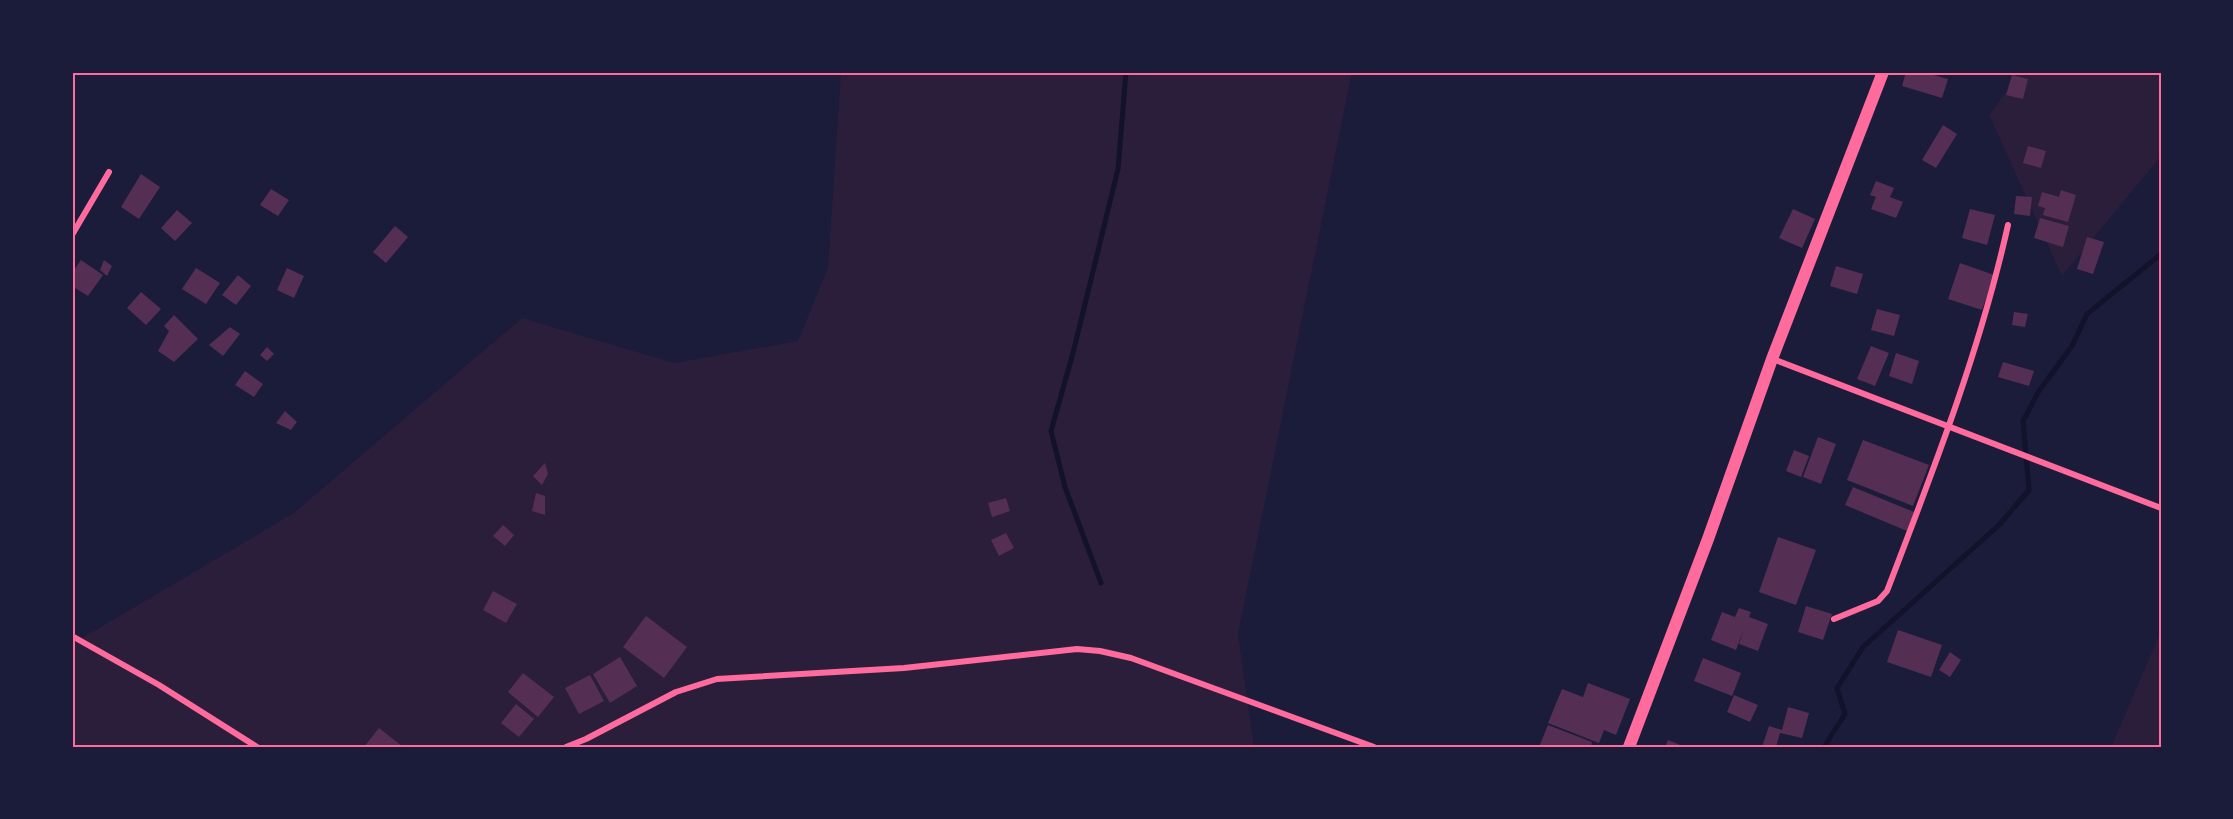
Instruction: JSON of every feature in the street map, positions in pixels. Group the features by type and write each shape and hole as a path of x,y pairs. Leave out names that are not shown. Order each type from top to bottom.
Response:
{"main road":[{"path":"1629,747 1708,539 1772,359 1883,72"}],"street":[{"path":"72,235 108,171"},
{"path":"1834,620 1878,601 1887,591 1950,426 2000,261 2008,225"},
{"path":"1772,359 2161,508"},
{"path":"72,636 159,685 257,747"},
{"path":"566,747 676,692 717,679 904,668 1077,649 1100,651 1131,658 1374,747"}],"shaded area":[{"path":"841,72 1352,72 1238,634 1254,747 72,747 72,644 294,513 522,318 674,363 798,341 828,267"},
{"path":"2021,72 2161,72 2161,156 2062,276 1989,115"},
{"path":"2161,631 2161,747 2111,747"}],"building":[{"path":"1906,72 1923,72 1948,79 1942,98 1902,86"},
{"path":"2012,75 2028,79 2023,99 2006,95"},
{"path":"1943,125 1957,134 1936,168 1922,160"},
{"path":"2028,146 2046,151 2041,168 2023,163"},
{"path":"141,174 160,187 139,219 121,207"},
{"path":"1876,181 1894,188 1890,197 1903,202 1896,218 1871,209 1876,197 1870,195"},
{"path":"271,189 289,200 278,216 260,205"},
{"path":"2061,190 2076,195 2068,222 2043,215 2045,208 2038,206 2042,192 2059,197"},
{"path":"2016,196 2032,197 2030,216 2014,214"},
{"path":"1793,209 1815,219 1802,248 1779,238"},
{"path":"1970,209 1995,215 1987,245 1962,238"},
{"path":"177,210 192,223 175,241 161,228"},
{"path":"2040,218 2069,226 2063,247 2034,238"},
{"path":"395,226 408,237 386,263 373,252"},
{"path":"2087,237 2104,242 2093,274 2077,269"},
{"path":"81,260 103,275 88,296 72,286 72,273"},
{"path":"104,260 112,266 107,276 100,270"},
{"path":"1960,263 1994,275 1982,310 1948,299"},
{"path":"1836,266 1863,274 1857,294 1830,286"},
{"path":"196,268 220,283 206,304 182,289"},
{"path":"287,268 304,276 294,298 277,290"},
{"path":"238,275 251,286 236,305 222,295"},
{"path":"141,292 161,309 146,325 127,308"},
{"path":"1877,309 1900,315 1894,336 1871,330"},
{"path":"2014,312 2028,314 2025,327 2012,325"},
{"path":"174,315 198,339 174,362 158,351 169,331 164,326"},
{"path":"230,327 240,334 223,356 209,345"},
{"path":"1871,346 1889,353 1875,386 1857,379"},
{"path":"267,347 274,354 267,361 260,355"},
{"path":"1896,353 1919,361 1912,384 1889,376"},
{"path":"2003,362 2034,371 2029,386 1998,377"},
{"path":"245,371 263,384 254,397 235,385"},
{"path":"285,411 297,422 291,430 276,423"},
{"path":"1818,437 1836,444 1821,484 1803,477"},
{"path":"1863,440 1929,465 1913,506 1847,480"},
{"path":"1794,450 1809,456 1801,477 1786,471"},
{"path":"545,463 548,474 542,485 533,476"},
{"path":"1853,487 1914,512 1907,531 1845,505"},
{"path":"536,493 545,496 545,515 532,511"},
{"path":"1006,498 1010,511 992,517 988,503"},
{"path":"503,525 514,535 505,546 493,536"},
{"path":"1006,533 1014,548 999,556 991,540"},
{"path":"1778,537 1816,550 1796,605 1759,592"},
{"path":"493,591 517,604 506,623 483,610"},
{"path":"1806,606 1832,614 1823,640 1798,632"},
{"path":"1739,608 1751,612 1749,617 1768,624 1758,651 1739,644 1744,629 1736,650 1711,640 1722,612 1735,617"},
{"path":"646,616 687,647 664,678 623,647"},
{"path":"1898,630 1942,645 1931,677 1887,662"},
{"path":"1950,652 1961,660 1950,677 1939,670"},
{"path":"620,657 637,686 610,703 593,674"},
{"path":"1703,658 1741,673 1732,696 1694,681"},
{"path":"523,673 554,697 538,717 508,692"},
{"path":"590,675 604,701 579,714 565,688"},
{"path":"1588,683 1630,699 1616,735 1604,730 1599,743 1548,723 1562,689 1583,697"},
{"path":"1734,695 1758,705 1750,722 1727,712"},
{"path":"516,704 534,719 519,737 501,723"},
{"path":"1788,707 1809,713 1802,738 1780,733 1776,747 1762,747 1769,726 1782,730"},
{"path":"1548,725 1592,742 1591,747 1539,747"},
{"path":"379,728 403,747 364,747"},
{"path":"1668,740 1685,747 1665,747"}],"waterway":[{"path":"1101,583 1065,487 1051,431 1073,353 1118,169 1126,72"},
{"path":"1824,747 1845,714 1837,688 1863,647 1999,525 2029,490 2023,421 2039,391 2072,346 2087,314 2161,254"}]}
